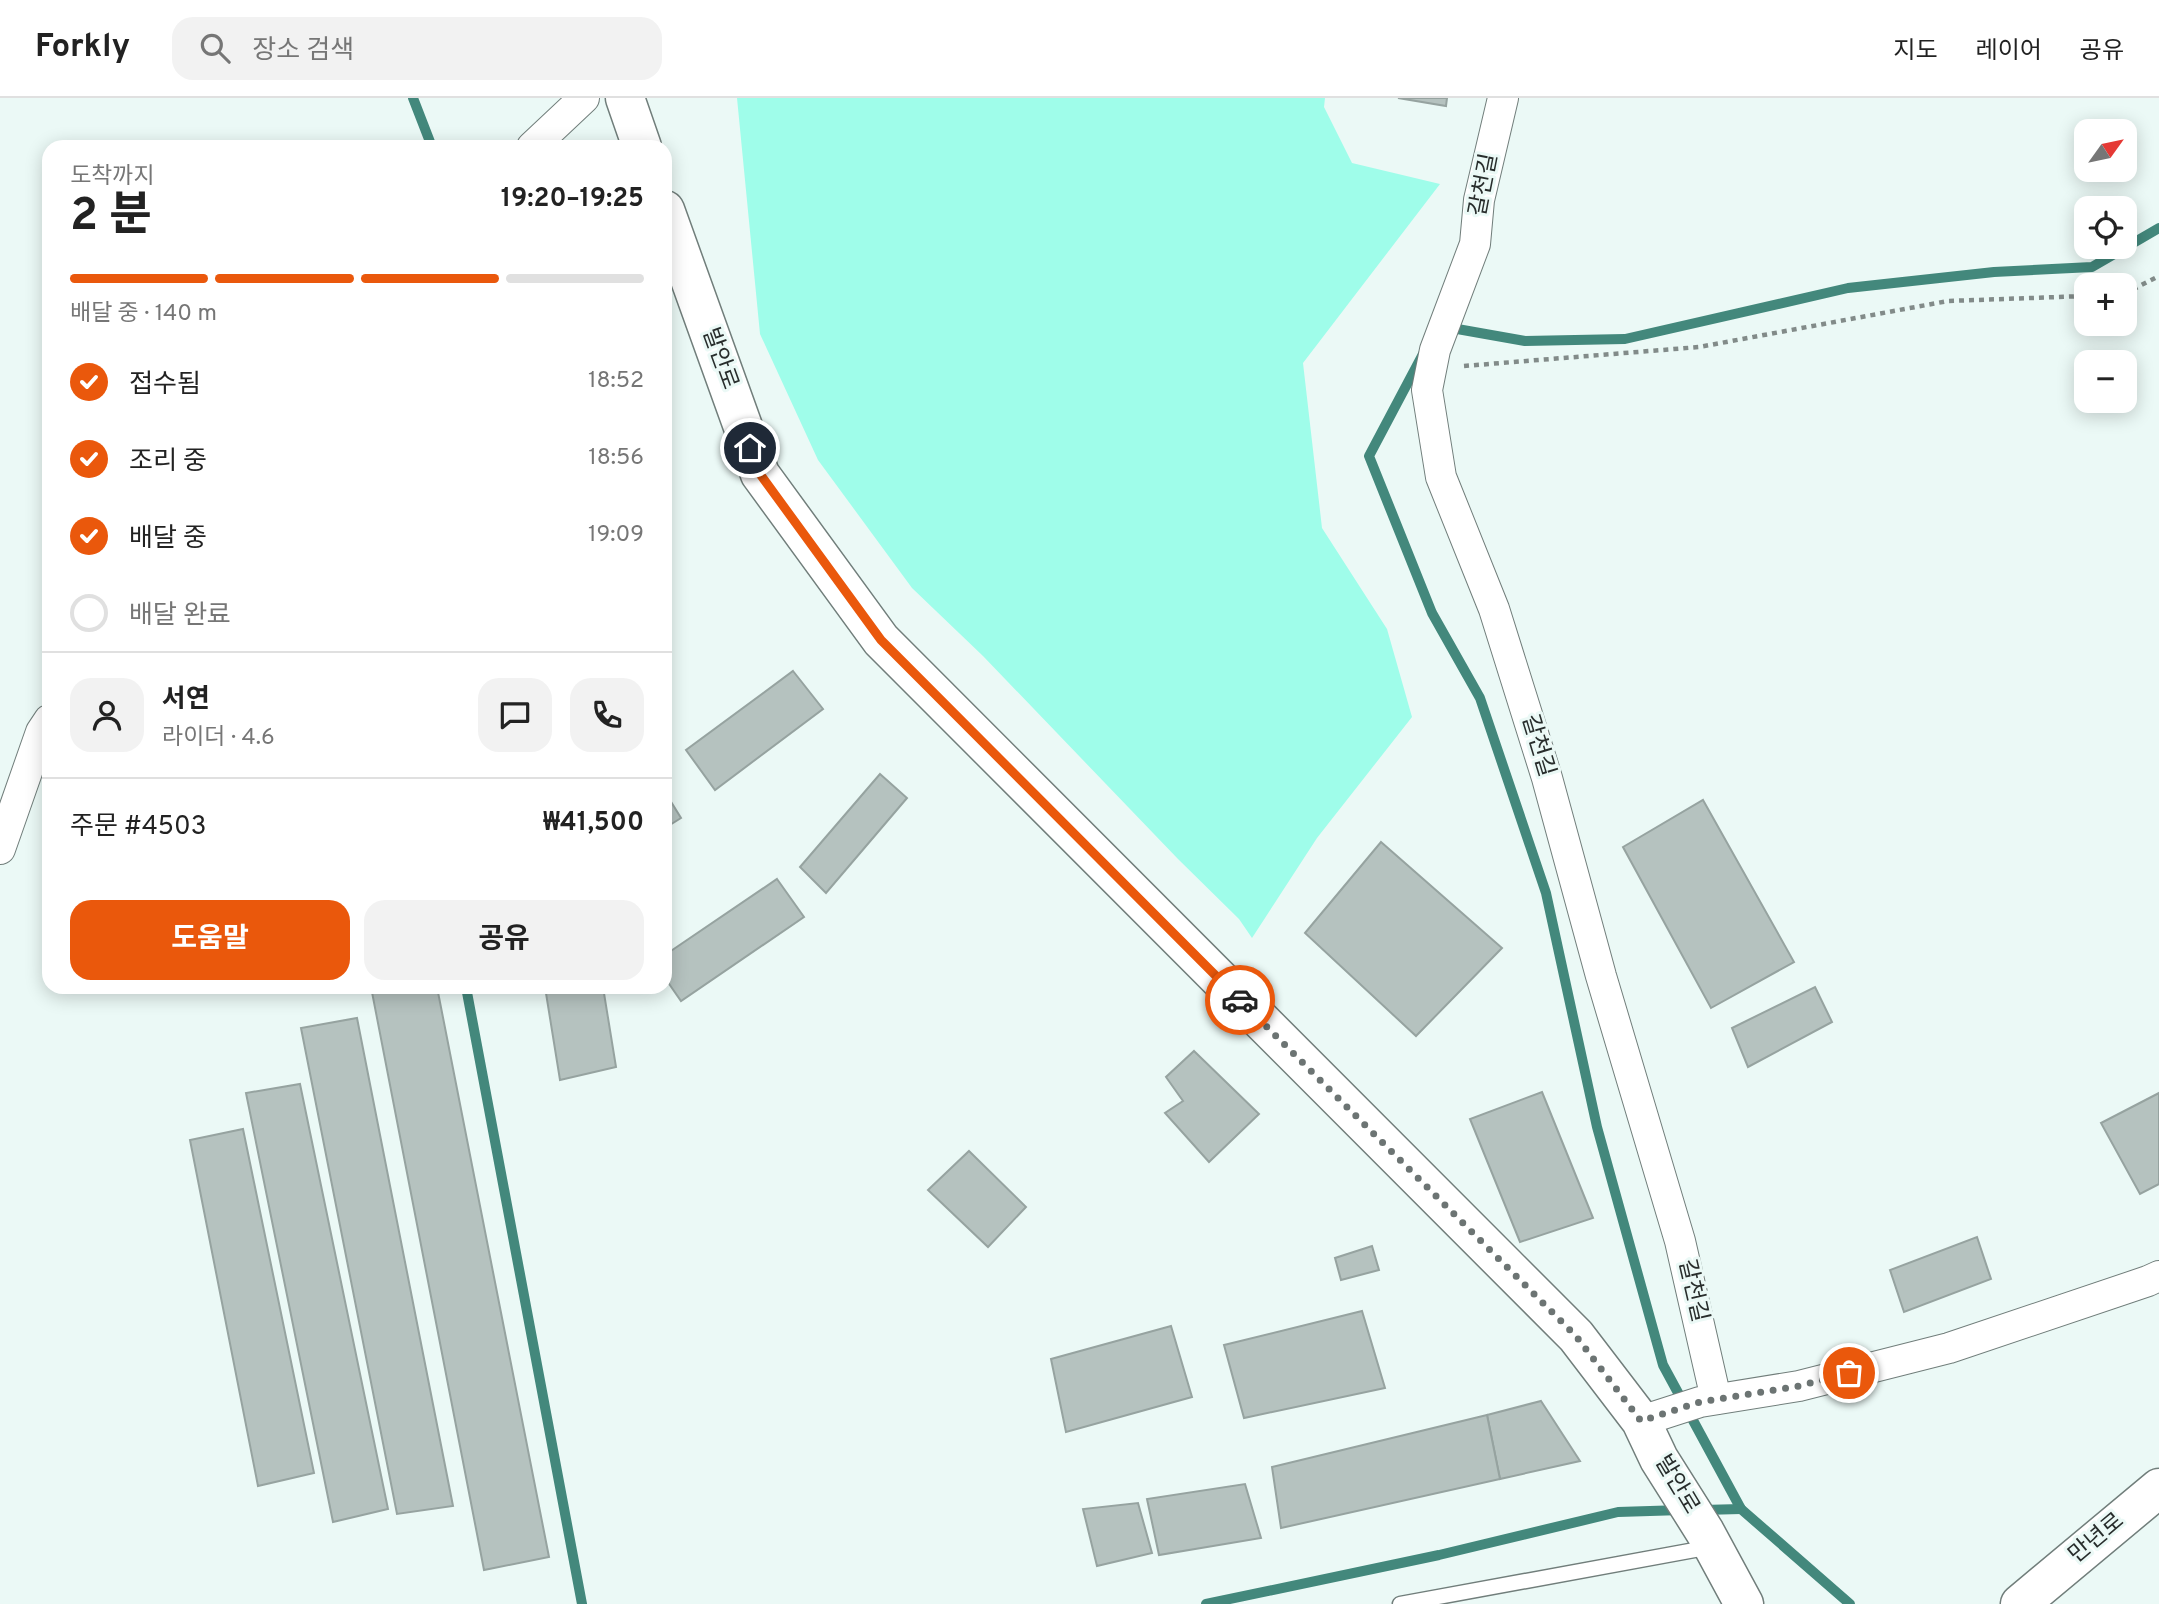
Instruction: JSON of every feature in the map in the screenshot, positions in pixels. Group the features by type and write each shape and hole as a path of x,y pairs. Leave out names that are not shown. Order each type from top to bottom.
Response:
{"main road":[{"path":"625,98 640,140"},
{"name":"발안로","path":"672,229 760,474 881,640 1576,1336 1652,1418 1659,1459 1709,1540 1744,1604"},
{"name":"만년로","path":"2034,1600 2159,1488"}],"street":[{"path":"539,140 584,98"},
{"name":"갈천길","path":"1503,98 1479,200 1475,244 1433,359 1427,390 1441,477 1494,608 1547,778 1601,976 1681,1241 1708,1400"},
{"path":"0,849 42,730"},
{"path":"1652,1418 1708,1400 1799,1386 1949,1348 2159,1276"}],"lane":[{"path":"1400,1604 1709,1540"}],"path":[{"path":"2137,287 2159,276"},
{"path":"1433,359 1699,347 1948,300 2074,296"}],"green space":[{"path":"737,98 1325,98 1324,107 1352,163 1440,184 1303,363 1322,528 1387,629 1412,717 1317,838 1252,938 1239,919 983,656 912,588 818,460 760,334"}],"building":[{"path":"1398,98 1447,98 1446,106"},
{"path":"793,671 823,709 715,790 686,750"},
{"path":"880,774 907,798 826,893 800,867"},
{"path":"1703,800 1794,962 1711,1008 1623,847"},
{"path":"672,803 681,818 672,824"},
{"path":"1381,842 1502,948 1416,1036 1305,933"},
{"path":"777,879 804,917 681,1001 672,988 672,950"},
{"path":"1815,987 1832,1022 1748,1067 1732,1028"},
{"path":"372,994 438,994 549,1557 484,1570"},
{"path":"546,994 604,994 616,1067 560,1080"},
{"path":"357,1018 453,1506 397,1514 301,1028"},
{"path":"1194,1051 1259,1114 1209,1162 1165,1113 1183,1101 1166,1077"},
{"path":"300,1084 388,1509 333,1522 246,1093"},
{"path":"1542,1092 1593,1218 1520,1242 1470,1119"},
{"path":"2159,1093 2159,1184 2140,1194 2101,1123"},
{"path":"243,1129 314,1473 258,1486 190,1140"},
{"path":"969,1151 1026,1207 988,1247 928,1190"},
{"path":"1977,1237 1991,1279 1904,1312 1890,1270"},
{"path":"1372,1246 1379,1270 1341,1280 1335,1258"},
{"path":"1362,1311 1385,1388 1244,1418 1224,1345"},
{"path":"1171,1326 1192,1397 1066,1432 1051,1359"},
{"path":"1541,1401 1580,1461 1500,1479 1487,1415"},
{"path":"1487,1415 1500,1479 1281,1528 1272,1467"},
{"path":"1245,1484 1261,1538 1159,1555 1147,1499"},
{"path":"1138,1503 1152,1553 1097,1566 1083,1509"}],"waterway":[{"path":"413,98 429,140"},
{"path":"1446,327 1525,341 1625,339 1848,288 1994,272 2092,267 2159,228"},
{"path":"1423,354 1369,456 1432,613 1480,698 1546,893 1597,1127 1663,1365 1741,1509 1850,1604"},
{"path":"467,994 582,1604"},
{"path":"1702,1510 1741,1509"},
{"path":"1206,1604 1439,1555 1618,1512 1682,1510"}],"way so far":[{"path":"1240,1000 1576,1336 1641,1421 1700,1402 1799,1386 1849,1373"}],"route":[{"path":"750,448 760,474 881,640 1240,1000"}]}
